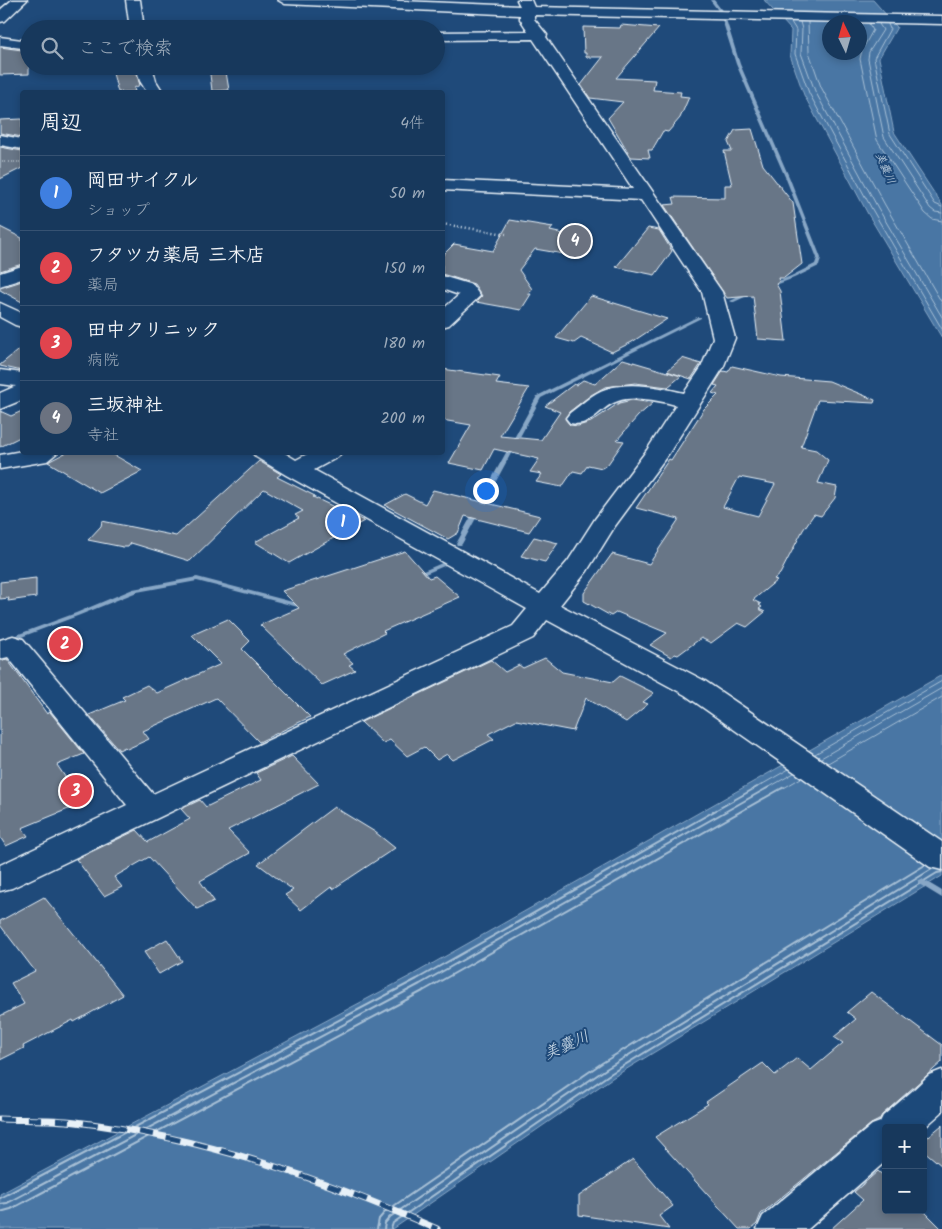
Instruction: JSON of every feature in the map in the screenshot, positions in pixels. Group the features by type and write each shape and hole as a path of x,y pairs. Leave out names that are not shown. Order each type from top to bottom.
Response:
{"street":[{"path":"0,18 20,0"},
{"path":"133,0 136,20"},
{"path":"285,0 525,5 682,14 942,20"},
{"path":"0,879 523,632 578,565 604,524 657,453 712,368 724,338 712,292 540,35 527,19 525,5"},
{"path":"882,5 886,10 904,19"},
{"path":"445,36 540,35"},
{"path":"0,41 20,44"},
{"path":"146,75 154,90"},
{"path":"0,140 20,144"},
{"path":"445,186 646,195"},
{"path":"0,280 20,273"},
{"path":"445,283 465,289 470,296 445,318"},
{"path":"0,308 20,320"},
{"path":"0,377 20,380"},
{"path":"0,402 20,392"},
{"path":"578,418 612,394 653,392 690,402"},
{"path":"0,462 41,455"},
{"path":"269,455 544,607 696,688 942,858"},
{"path":"295,470 324,455"},
{"path":"0,650 12,645 148,810"},
{"path":"902,1124 942,1086"},
{"path":"778,1229 882,1140"}],"path":[{"path":"1,157 20,162"},
{"path":"445,224 506,234"}],"water":[{"name":"美嚢川","path":"764,0 873,0 897,27 879,58 894,132 942,205 942,338 868,214 804,95 790,55 791,30"},
{"name":"美嚢川","path":"942,675 942,876 612,1078 393,1229 0,1229 0,1194 414,974"}],"building":[{"path":"621,25 659,28 616,78 655,80 653,90 681,92 680,96 689,97 680,118 668,132 663,131 652,150 648,150 650,158 631,157 608,118 623,102 590,98 581,85 603,57 586,57 586,53 584,53 583,27 620,28"},
{"path":"0,47 20,50 20,74 0,75"},
{"path":"113,75 137,75 140,85 134,88 134,90 117,90"},
{"path":"210,75 226,75 229,90 212,90"},
{"path":"20,119 20,137 0,133 0,120"},
{"path":"752,129 763,165 793,203 802,264 784,278 778,278 779,282 776,284 780,291 786,341 758,339 753,296 727,298 664,205 675,204 673,197 725,198 725,185 732,185 724,151 732,151 728,142 735,130"},
{"path":"0,147 20,151 20,169 0,179"},
{"path":"510,220 553,227 550,231 577,237 564,254 535,249 519,270 532,289 521,310 476,302 482,296 474,284 445,275 445,253 454,244 493,251"},
{"path":"0,227 20,237 20,265 0,271"},
{"path":"648,228 659,230 672,251 655,275 616,267"},
{"path":"20,282 20,301 0,290 0,288"},
{"path":"591,296 667,319 632,342 612,352 581,338 574,343 556,338"},
{"path":"20,349 20,371 0,365"},
{"path":"682,358 701,364 691,379 667,371"},
{"path":"623,359 681,376 668,387 635,383 605,387 569,412 565,419 570,425 578,426 591,422 619,403 632,400 653,403 638,416 617,440 624,441 608,464 602,468 588,465 582,473 573,471 562,487 536,482 542,474 530,472 539,459 494,449 483,470 449,463 471,425 445,421 445,369 500,377 496,384 529,388 500,436 541,440 560,412 545,406 574,384 576,385 583,380 595,384"},
{"path":"732,366 781,377 829,381 875,400 874,403 818,400 801,447 816,450 828,460 818,483 837,487 835,498 821,516 814,514 803,530 780,574 774,579 777,580 753,600 761,604 759,605 762,607 759,609 765,612 747,627 738,623 711,643 701,638 678,655 675,654 671,657 650,645 667,633 617,612 611,616 584,601 584,593 612,554 649,564 679,519 636,508 669,459 671,460 704,409 718,395 712,393 718,386 714,385 723,371 728,372","holes":["739,477 775,484 758,516 723,507"]},
{"path":"0,411 11,416 20,412 20,437 0,447"},
{"path":"61,455 114,455 142,471 100,493 48,462"},
{"path":"259,461 281,474 277,477 315,496 313,497 364,521 289,563 255,542 299,518 295,515 303,511 264,489 190,561 131,543 128,547 123,547 88,540 101,526 102,521 176,536"},
{"path":"433,490 540,516 529,532 465,516 458,533 448,539 385,505 405,494 425,504"},
{"path":"534,537 558,543 545,562 521,556"},
{"path":"405,551 429,578 435,576 460,597 383,631 385,633 343,654 353,663 349,665 355,670 322,685 260,625 299,608 282,591"},
{"path":"36,578 36,597 8,601 9,598 0,599 0,582"},
{"path":"228,619 250,641 242,649 310,717 259,742 216,698 143,731 149,739 127,749 125,747 119,750 89,715 125,700 122,697 147,685 157,693 221,664 192,635"},
{"path":"545,658 562,672 613,682 620,676 654,693 643,702 648,704 626,722 586,698 573,731 516,720 488,734 494,739 453,760 447,754 437,760 424,747 407,756 390,740 383,743 361,722 491,660 505,672 519,665 523,668"},
{"path":"7,659 47,714 50,712 84,754 57,765 83,803 22,828 28,836 6,846 0,837 0,661"},
{"path":"292,756 319,784 228,830 250,853 200,881 214,901 197,909 149,857 114,877 122,887 104,896 76,859 137,830 148,842 190,819 181,809 200,800 206,807 261,780 256,773"},
{"path":"334,807 375,832 395,848 333,889 331,887 301,910 285,895 293,890 258,864"},
{"path":"44,897 123,995 74,1022 73,1020 23,1046 24,1048 0,1060 0,1016 24,1004 11,983 35,971 0,925 0,921"},
{"path":"167,939 182,961 159,974 144,952"},
{"path":"871,992 942,1045 942,1062 882,1115 879,1120 871,1124 761,1214 757,1224 751,1229 739,1229 655,1137 708,1104 706,1102 763,1063 775,1075 797,1058 811,1070 843,1043 834,1037 856,1019 847,1012"},
{"path":"942,1125 942,1166 927,1153 927,1138"},
{"path":"633,1159 673,1206 659,1216 669,1229 579,1215 579,1196"},
{"path":"878,1171 882,1174 882,1214 927,1214 942,1229 831,1229 863,1200 854,1192"}],"waterway":[{"path":"712,0 722,13 738,64 788,179 819,258 817,265 768,287"},
{"path":"732,301 749,294"},
{"path":"459,544 539,397 699,318"},
{"path":"416,576 442,565"},
{"path":"0,643 78,614 135,590 197,579 302,606"},
{"path":"922,882 942,895"}],"railway":[{"path":"0,1119 76,1122 123,1129 215,1149 305,1177 393,1210 437,1229"}],"place":[{"name":"三坂神社","path":"575,241"},
{"name":"岡田サイクル","path":"343,522"},
{"name":"フタツカ薬局 三木店","path":"65,644"},
{"name":"田中クリニック","path":"76,791"}]}
